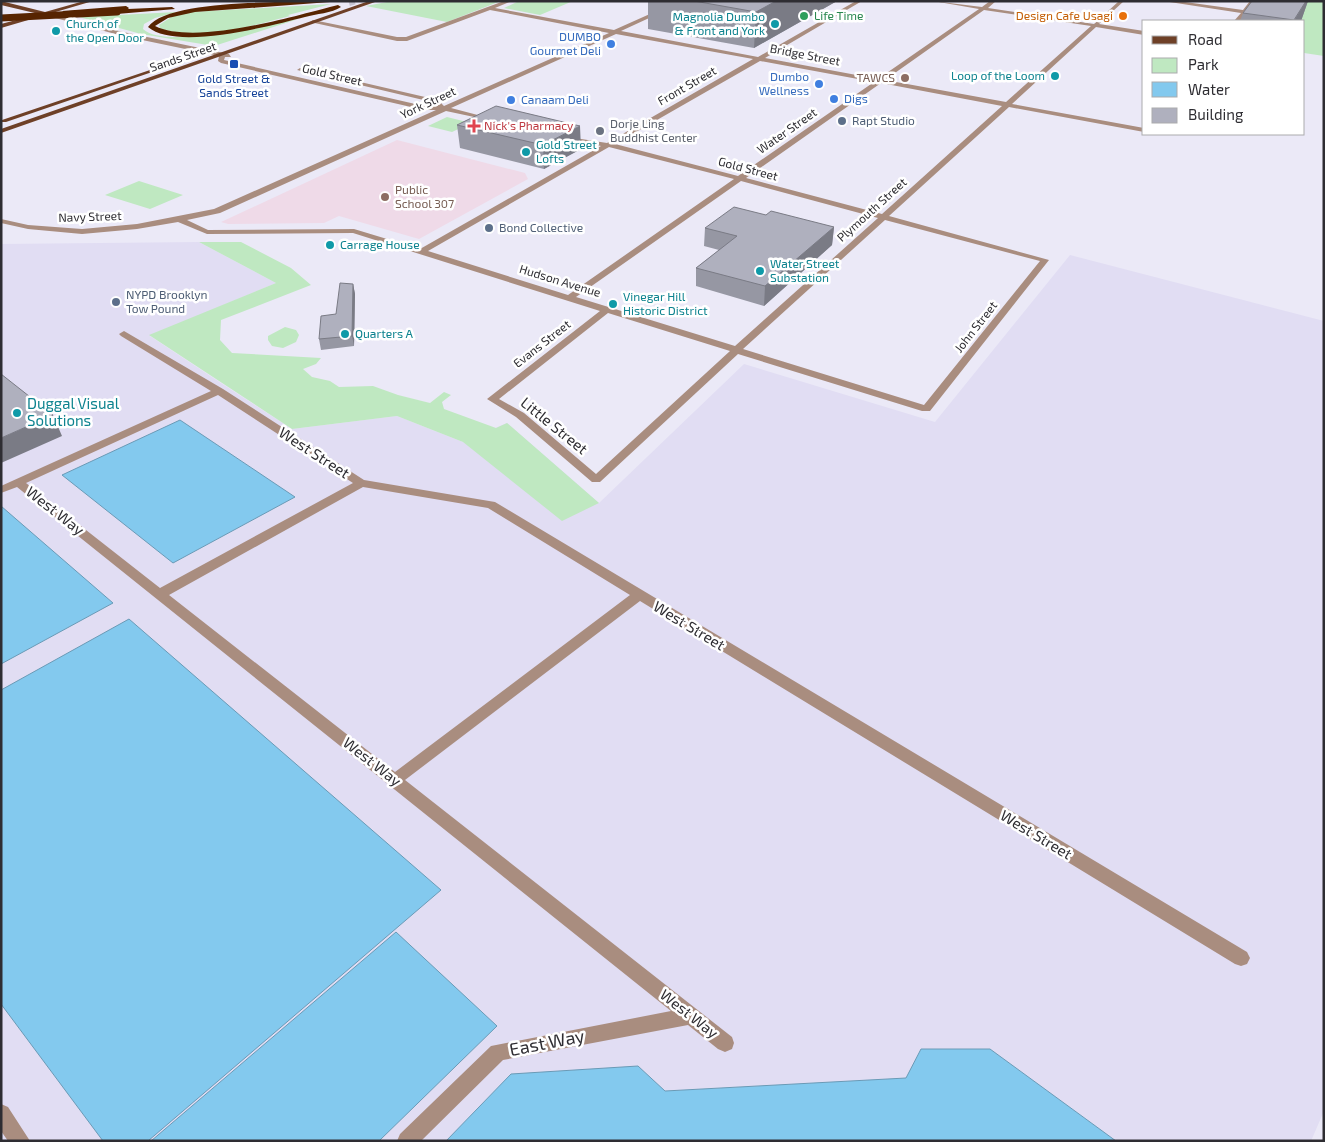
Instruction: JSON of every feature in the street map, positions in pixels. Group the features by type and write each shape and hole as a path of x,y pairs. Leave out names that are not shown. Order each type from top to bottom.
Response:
{"highway":[{"path":"119,9 168,1"},
{"path":"1,18 265,1"},
{"path":"250,6 174,14 155,21 151,27 154,31 172,34 209,34 262,25 344,3"},
{"path":"1,14 344,3"}],"main road":[{"path":"1,26 91,1"},
{"name":"Sands Street","path":"1,131 222,56 372,2"},
{"name":"Sands Street","path":"1,122 344,3"},
{"name":"Gold Street","path":"1,4 45,14"}],"street":[{"path":"313,22 397,39 411,39 510,1"},
{"name":"York Street","path":"180,220 217,211 244,200 443,108 684,1"},
{"name":"Front Street","path":"422,251 860,1"},
{"path":"935,1 1142,33"},
{"name":"Water Street","path":"570,297 994,1"},
{"name":"Plymouth Street","path":"596,480 1122,1"},
{"path":"1165,1 1244,12"},
{"path":"1238,20 1253,1"},
{"name":"Bridge Street","path":"491,9 1142,130"},
{"name":"Gold Street","path":"45,14 222,56 236,56"},
{"name":"Gold Street","path":"222,56 221,61 424,108 443,108 503,123"},
{"name":"Gold Street","path":"296,69 438,102 443,108"},
{"name":"Gold Street","path":"558,135 607,145 741,179 1045,260"},
{"name":"Navy Street","path":"1,222 51,230 92,230 147,226 180,220"},
{"name":"Hudson Avenue","path":"180,220 207,232 354,231 926,409"},
{"name":"John Street","path":"926,409 1045,260"},
{"name":"Evans Street","path":"492,398 608,309"},
{"name":"West Street","path":"124,334 219,391 361,483 491,505 1241,958"},
{"path":"1,490 219,391"},
{"name":"Little Street","path":"492,398 520,416 596,480"},
{"name":"West Way","path":"18,482 726,1043"},
{"path":"160,594 361,483"},
{"path":"395,780 639,595"},
{"name":"East Way","path":"407,1141 498,1052 691,1016"},
{"path":"1,1114 20,1141"}],"shaded area":[{"name":"Public School 307","path":"397,140 525,173 528,179 419,239 339,216 324,223 228,224 221,222"},
{"path":"199,242 276,283 150,336 224,385 292,429 397,416 463,442 507,423 599,503 744,364 935,422 1070,255 1324,321 1324,1111 1311,1141 1116,1141 990,1049 921,1049 906,1078 665,1091 638,1066 511,1074 446,1141 1,1141 1,244"}],"green space":[{"path":"392,1 501,1 447,22 366,6"},
{"path":"519,1 573,1 540,15 504,8"},
{"path":"1301,1 1324,1 1324,56 1305,53 1305,20 1286,20"},
{"path":"331,4 288,15 290,16 225,31 192,34 160,28 159,25 173,16 191,12"},
{"path":"177,12 155,18 144,24 143,29 155,35 172,37 194,36 218,34 298,19 214,46 141,34 79,17"},
{"path":"447,117 471,123 452,132 428,126"},
{"path":"139,181 183,195 150,209 105,195"},
{"path":"199,242 241,242 291,268 311,285 221,320 220,340 232,353 321,358 316,364 303,369 312,377 330,381 339,387 373,386 430,403 444,392 451,395 442,402 444,409 496,428 507,423 599,503 562,521 463,442 397,416 292,429 149,335 276,283"},
{"path":"285,327 296,330 299,335 296,342 283,348 272,346 268,336"}],"water":[{"path":"180,420 295,497 173,563 62,475"},
{"path":"1,506 113,603 1,664"},
{"path":"129,619 441,890 148,1141 103,1141 1,1004 1,690"},
{"path":"396,932 497,1026 379,1141 151,1141"},
{"path":"921,1049 990,1049 1116,1141 446,1141 511,1074 638,1066 665,1091 906,1078"}],"building":[{"path":"694,1 776,1 756,12"},
{"path":"1252,1 1306,1 1294,20 1243,13"},
{"path":"496,106 580,126 543,145 457,125"},
{"path":"734,207 766,215 771,211 834,227 765,286 696,268 737,236 705,228"},
{"path":"340,283 353,284 352,336 319,339 321,316 336,314"},
{"path":"1,374 53,415 1,438"}],"tunnel":[{"path":"349,3 356,1"}],"place":[{"name":"Life Time","path":"804,16"},
{"name":"Design Cafe Usagi","path":"1123,16"},
{"name":"Magnolia Dumbo & Front and York","path":"775,24"},
{"name":"Church of the Open Door","path":"56,31"},
{"name":"DUMBO Gourmet Deli","path":"611,44"},
{"name":"Gold Street & Sands Street","path":"234,64"},
{"name":"Loop of the Loom","path":"1055,76"},
{"name":"TAWCS","path":"905,78"},
{"name":"Dumbo Wellness","path":"819,84"},
{"name":"Digs","path":"834,99"},
{"name":"Canaam Deli","path":"511,100"},
{"name":"Rapt Studio","path":"842,121"},
{"name":"Nick's Pharmacy","path":"474,126"},
{"name":"Dorje Ling Buddhist Center","path":"600,131"},
{"name":"Gold Street Lofts","path":"526,152"},
{"name":"Public School 307","path":"385,197"},
{"name":"Bond Collective","path":"489,228"},
{"name":"Carrage House","path":"330,245"},
{"name":"Water Street Substation","path":"760,271"},
{"name":"NYPD Brooklyn Tow Pound","path":"116,302"},
{"name":"Vinegar Hill Historic District","path":"613,304"},
{"name":"Quarters A","path":"345,334"},
{"name":"Duggal Visual Solutions","path":"17,413"}]}
